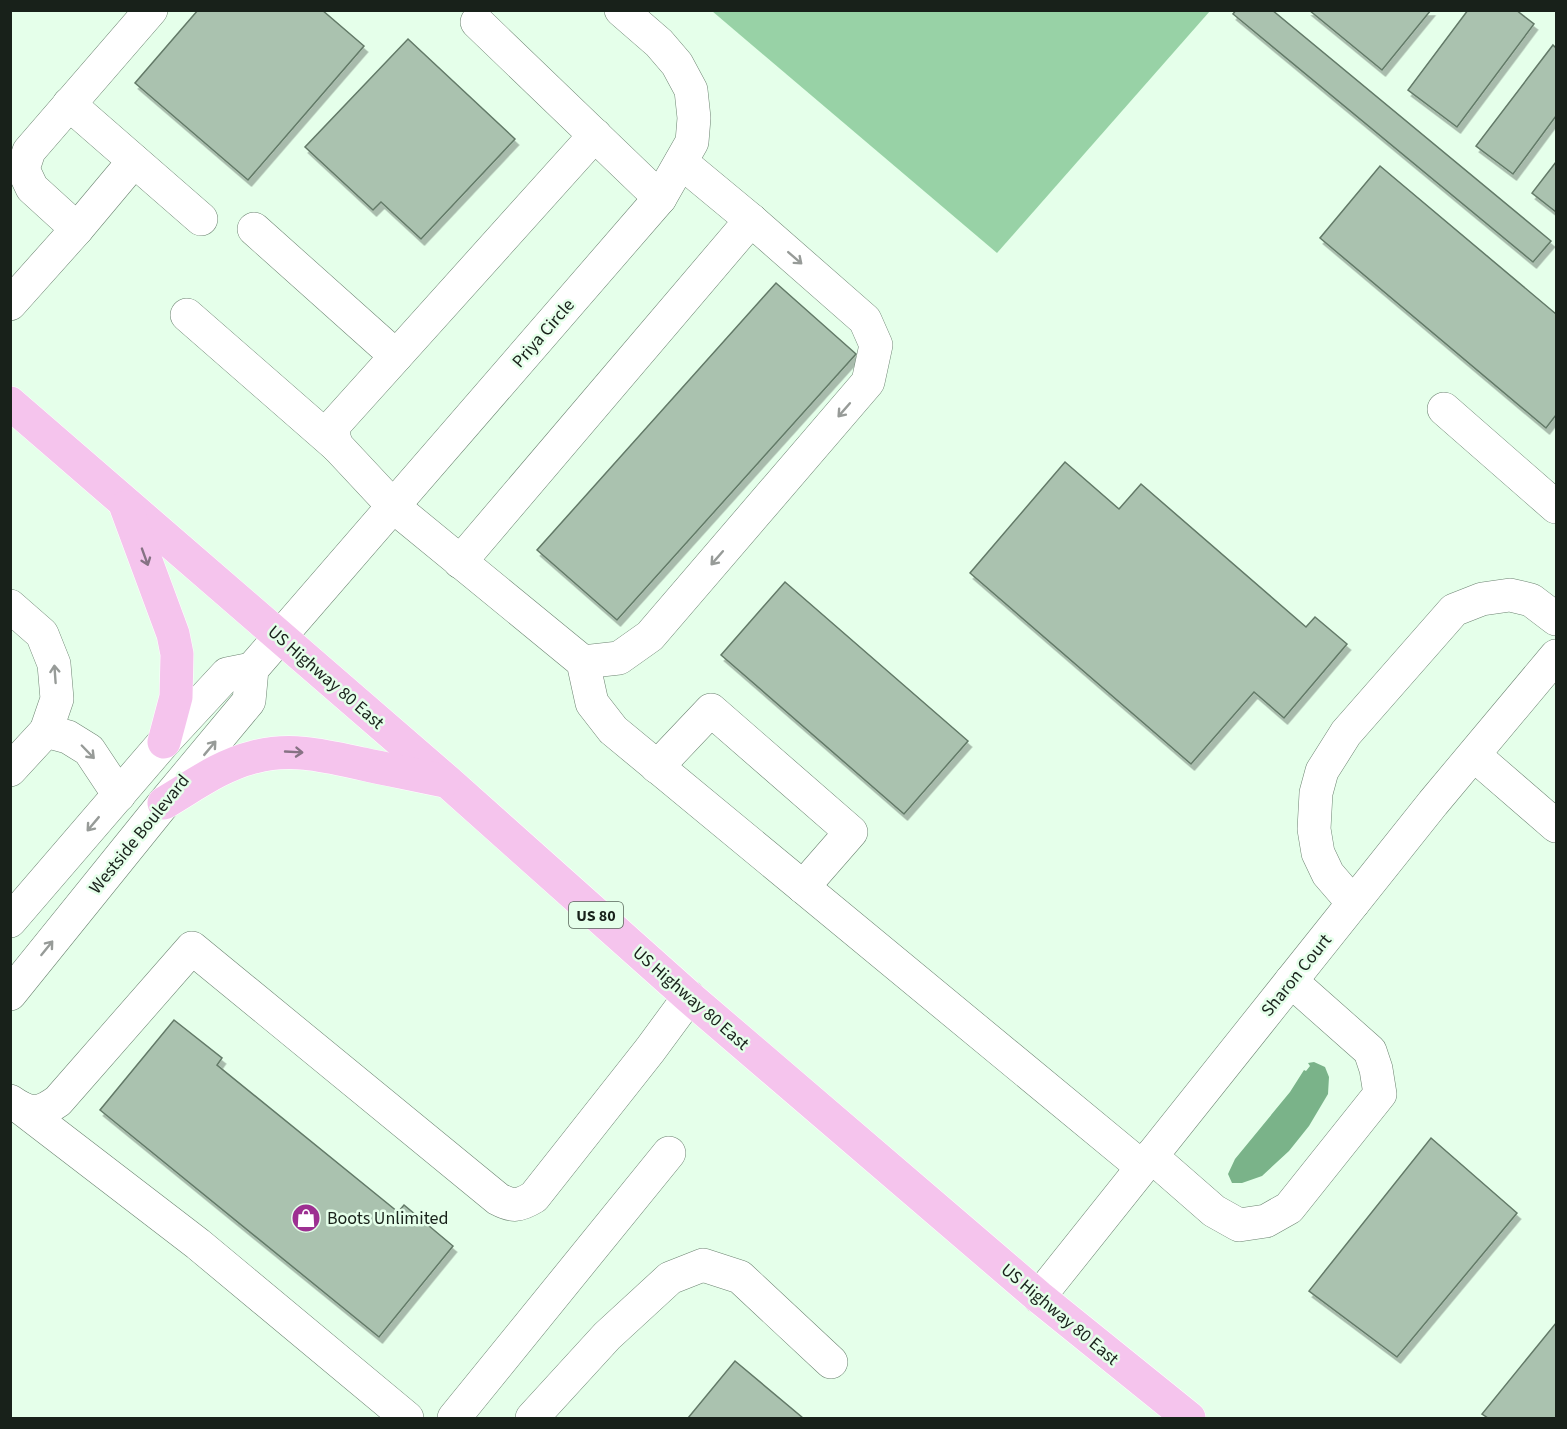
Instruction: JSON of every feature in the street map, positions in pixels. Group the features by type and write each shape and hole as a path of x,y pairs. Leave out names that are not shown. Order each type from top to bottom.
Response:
{"main road":[{"name":"US Highway 80 East","path":"10,403 448,782 689,997 1038,1297 1189,1419"},
{"path":"125,502 173,634 177,654 176,697 164,742"},
{"path":"164,803 230,765 277,752 296,751 326,756 448,782"}],"street":[{"path":"77,229 32,188 23,169 29,151 151,10"},
{"name":"Priya Circle","path":"280,637 660,198 692,142 694,118 691,90 677,64 660,44 621,10"},
{"path":"477,22 660,198"},
{"path":"69,104 201,219"},
{"path":"338,446 333,435 335,424 594,135"},
{"path":"10,304 134,161"},
{"path":"584,662 619,658 650,636 868,382 876,345 865,320 681,162"},
{"path":"460,562 751,220"},
{"path":"254,228 396,356"},
{"path":"187,315 338,446 394,507 584,662 592,703 613,730 803,887 1146,1161 1214,1211 1239,1225 1266,1221 1289,1208 1380,1094 1370,1051 1291,981"},
{"path":"1444,409 1557,507"},
{"path":"1353,903 1328,874 1318,853 1314,829 1317,793 1322,771 1347,733 1454,610 1482,599 1510,595 1531,600 1557,619"},
{"path":"10,606 42,634 54,664 57,699 46,731 10,770"},
{"path":"10,921 164,742 227,674 252,669 280,637"},
{"name":"Sharon Court","path":"1038,1297 1353,903 1557,656"},
{"name":"Westside Boulevard","path":"10,994 249,701 252,669"},
{"path":"657,767 711,710 851,832 803,887"},
{"path":"46,731 68,736 88,750 119,795"},
{"path":"1474,755 1557,826"},
{"path":"16,1105 34,1113 47,1110 58,1101 192,948 498,1199 509,1204 522,1204 534,1197 689,997"},
{"path":"16,1105 198,1244 406,1419"},
{"path":"454,1419 669,1153"},
{"path":"532,1419 607,1336 670,1278 703,1265 740,1277 831,1362"}],"shaded area":[{"path":"1210,10 997,253 712,11"},
{"path":"1314,1062 1325,1067 1329,1077 1328,1094 1309,1126 1289,1151 1262,1176 1242,1183 1232,1183 1228,1174 1235,1159 1290,1092 1304,1070 1306,1071 1310,1066 1308,1063"}],"building":[{"path":"198,10 322,10 364,46 248,180 135,83"},
{"path":"1236,10 1272,10 1551,241 1533,262 1233,14"},
{"path":"1309,10 1431,10 1382,70"},
{"path":"1468,10 1516,10 1534,24 1457,127 1408,90"},
{"path":"408,39 515,139 421,239 381,202 373,210 305,147"},
{"path":"1553,45 1556,48 1556,116 1513,174 1476,146"},
{"path":"1556,162 1556,212 1532,193"},
{"path":"1380,166 1556,314 1556,415 1546,428 1320,238"},
{"path":"776,283 856,354 617,620 537,550"},
{"path":"1065,462 1119,509 1141,484 1306,627 1315,617 1347,644 1284,718 1254,692 1191,764 970,573"},
{"path":"785,582 968,741 904,814 721,655"},
{"path":"174,1020 222,1058 217,1065 398,1212 404,1205 453,1246 379,1337 100,1110"},
{"path":"1431,1138 1517,1213 1397,1357 1309,1291"},
{"path":"1556,1323 1556,1418 1488,1418 1482,1414"},
{"path":"735,1361 803,1418 688,1418"}],"place":[{"name":"Boots Unlimited","path":"306,1218"}]}
